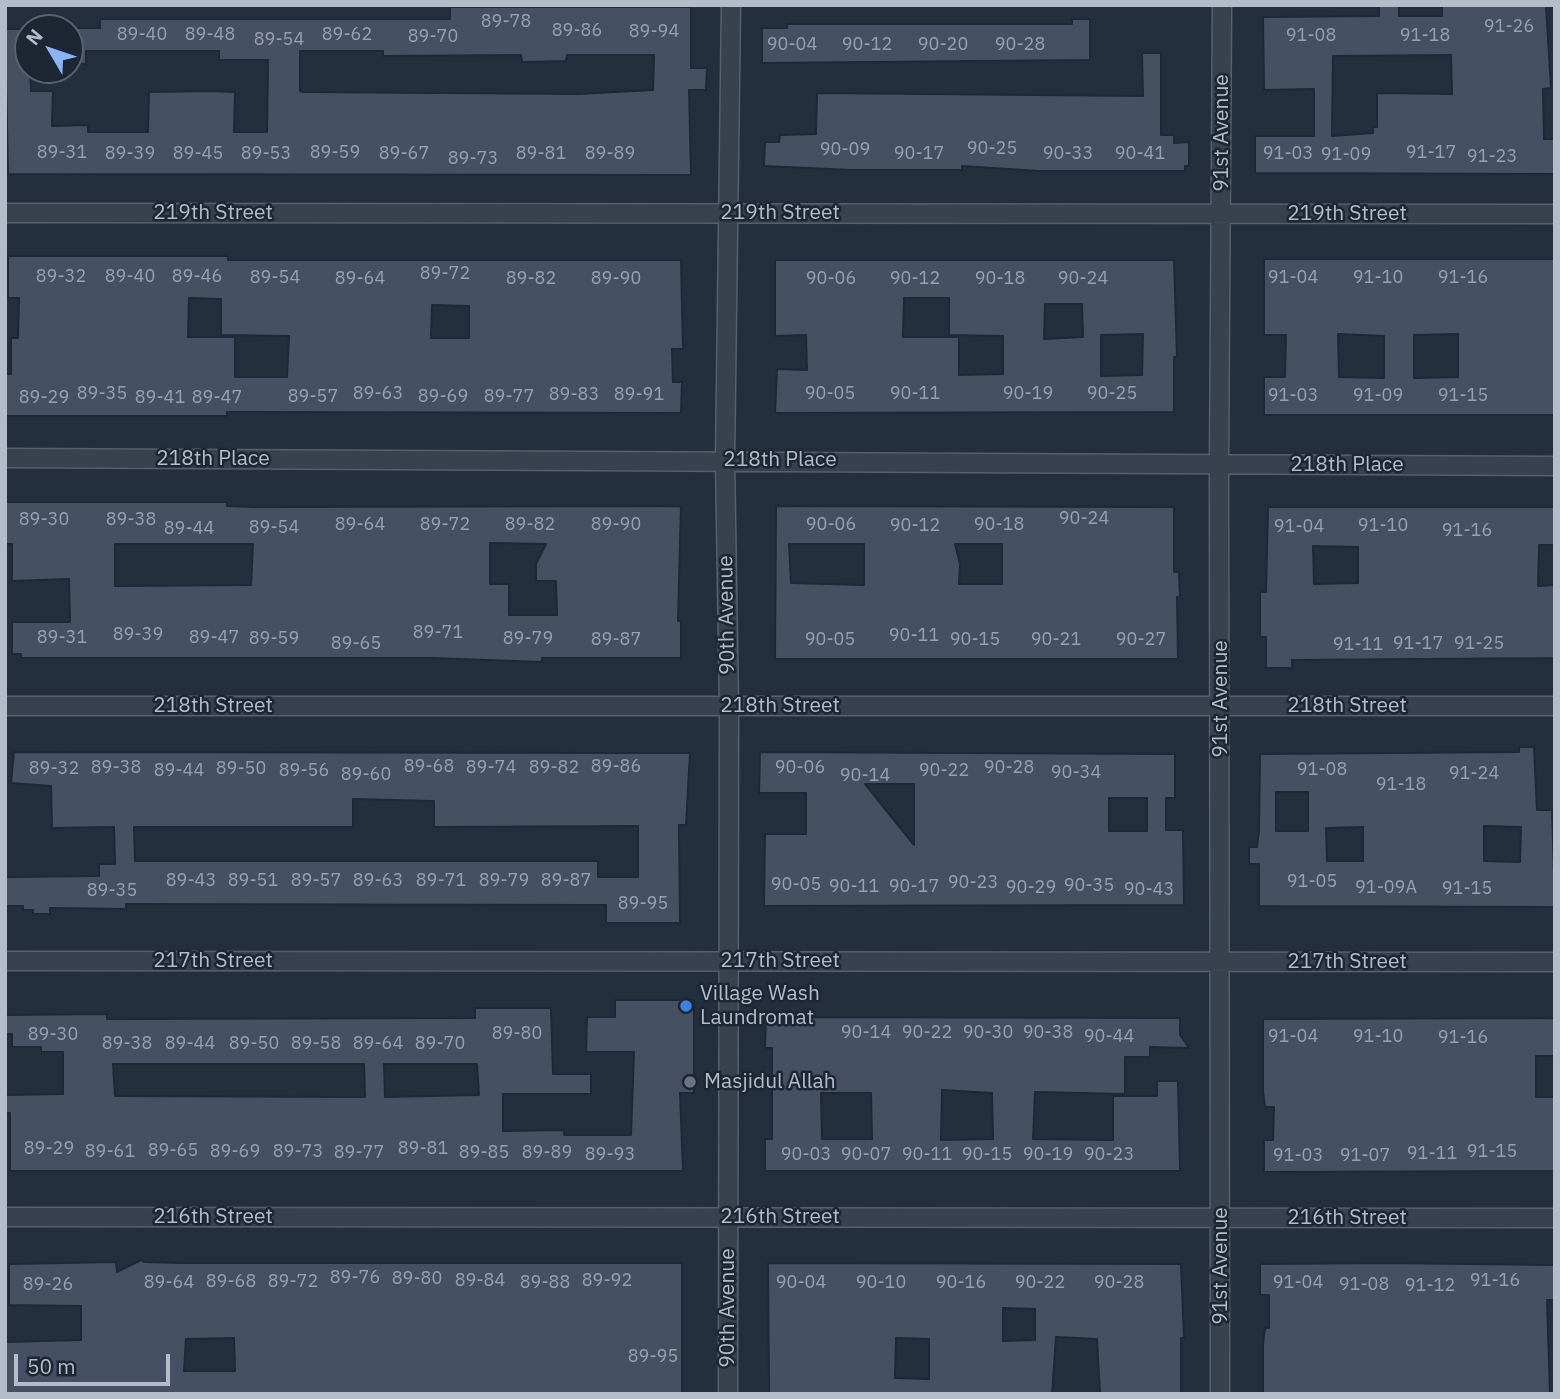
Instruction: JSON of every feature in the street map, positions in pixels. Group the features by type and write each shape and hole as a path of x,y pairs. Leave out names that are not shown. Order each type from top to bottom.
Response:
{"street":[{"name":"90th Avenue","path":"728,1394 726,961 729,706 724,460 730,213 731,5"},
{"name":"91st Avenue","path":"1220,1394 1219,465 1223,5"},
{"name":"219th Street","path":"5,213 1555,214"},
{"name":"218th Place","path":"5,458 1555,466"},
{"name":"218th Street","path":"5,706 1555,706"},
{"name":"217th Street","path":"5,961 1555,962"},
{"name":"216th Street","path":"5,1217 1555,1218"}],"building":[{"path":"1379,6 1399,6 1399,16 1442,16 1442,6 1546,6 1551,88 1543,89 1544,139 1555,139 1555,174 1255,173 1255,136 1314,136 1314,89 1264,90 1263,17 1379,16","holes":["1451,55 1452,94 1377,93 1377,127 1373,127 1373,133 1332,136 1333,56"]},
{"path":"450,7 691,7 691,68 707,68 706,90 689,90 691,175 8,174 5,29 14,29 14,84 31,84 31,91 53,91 52,126 88,125 88,132 148,132 149,92 212,91 235,92 234,132 267,132 268,60 219,60 219,51 86,51 84,64 84,28 100,28 100,19 450,19","holes":["300,51 383,51 383,56 521,55 522,62 566,61 567,55 654,55 653,90 578,94 300,91"]},
{"path":"1072,19 1090,19 1090,60 762,63 762,28 787,28 787,24 1072,24"},
{"path":"1142,53 1161,53 1161,135 1174,135 1174,143 1189,142 1189,166 1185,166 1185,171 1039,171 962,166 962,170 851,170 764,166 765,142 779,142 780,135 816,134 817,93 1143,96"},
{"path":"8,256 228,256 228,260 681,260 683,349 672,349 673,382 682,382 681,413 227,412 227,416 6,416 5,374 11,374 11,338 18,338 19,298 8,298","holes":["189,298 221,299 221,335 289,336 287,377 235,377 235,337 188,337","432,305 469,306 469,338 431,338"]},
{"path":"1264,259 1555,259 1555,415 1264,415 1264,377 1285,377 1286,335 1264,335","holes":["1338,334 1384,336 1384,378 1339,377","1458,334 1458,377 1414,378 1414,335"]},
{"path":"775,260 1174,260 1177,357 1174,357 1174,412 775,413 777,369 807,370 806,335 775,336","holes":["904,298 949,298 949,335 1003,336 1003,374 959,375 959,337 903,337","1045,304 1082,304 1083,337 1044,339","1143,334 1142,375 1101,376 1101,335"]},
{"path":"5,502 227,502 227,506 254,507 681,506 678,621 681,621 681,658 542,658 542,662 431,658 21,658 21,654 12,654 12,622 70,622 69,579 12,581 12,544 5,544","holes":["490,543 546,544 536,564 536,581 556,581 557,615 509,615 509,584 490,584","115,544 253,544 251,585 115,586"]},
{"path":"776,506 1174,507 1174,572 1179,572 1180,597 1177,597 1178,659 775,659","holes":["789,544 864,544 864,585 791,583","955,544 1002,544 1002,584 959,584 960,564"]},
{"path":"1268,507 1555,507 1555,545 1539,545 1538,586 1555,585 1554,658 1292,660 1292,668 1266,668 1266,637 1260,637 1260,592 1266,592","holes":["1313,546 1358,547 1358,583 1314,584"]},
{"path":"1519,747 1534,747 1537,810 1552,810 1555,907 1259,906 1259,864 1249,864 1249,847 1257,847 1259,831 1260,754 1519,752","holes":["1276,792 1308,792 1308,831 1276,831","1484,826 1521,827 1520,862 1484,861","1363,827 1363,861 1327,861 1326,828"]},
{"path":"14,752 690,753 686,825 679,825 680,923 606,923 606,905 126,904 126,909 50,908 50,914 33,914 33,910 23,910 23,906 5,906 5,877 99,876 99,864 115,864 114,827 52,828 51,786 11,783","holes":["353,799 434,801 434,827 638,826 638,877 598,877 598,861 135,861 134,827 353,827"]},
{"path":"760,752 1175,754 1175,798 1166,798 1166,830 1183,830 1184,905 764,906 765,834 806,834 806,793 759,793","holes":["865,784 914,784 914,845","1109,798 1147,798 1147,831 1109,831"]},
{"path":"615,1000 694,1000 694,1093 680,1093 683,1171 10,1171 10,1113 5,1113 5,1095 63,1094 63,1052 41,1052 41,1047 12,1047 12,1034 5,1034 5,1015 107,1014 107,1019 475,1018 475,1008 551,1008 553,1074 591,1074 591,1094 503,1094 503,1131 564,1130 564,1135 631,1135 634,1052 586,1052 587,1017 615,1017","holes":["113,1064 364,1064 365,1097 115,1096","384,1064 477,1064 479,1095 385,1097"]},
{"path":"766,1017 1180,1018 1180,1035 1189,1048 1150,1047 1150,1057 1125,1057 1125,1094 1035,1092 1033,1139 1113,1140 1113,1096 1157,1096 1157,1081 1178,1081 1180,1171 765,1171 765,1139 772,1139 772,1048 765,1048","holes":["942,1090 992,1093 993,1139 941,1140","821,1093 871,1093 872,1139 822,1139"]},
{"path":"1555,1018 1555,1056 1536,1056 1536,1097 1555,1097 1555,1171 1264,1172 1264,1140 1273,1140 1274,1107 1265,1107 1263,1092 1263,1019"},
{"path":"141,1260 181,1263 682,1263 682,1394 5,1394 5,1342 81,1340 81,1306 9,1305 9,1264 116,1262 117,1272","holes":["234,1338 235,1371 184,1371 186,1339"]},
{"path":"768,1263 1181,1264 1184,1338 1181,1338 1181,1394 1100,1394 1097,1339 1056,1337 1052,1394 769,1394","holes":["1003,1308 1035,1309 1035,1340 1003,1341","896,1338 929,1339 929,1379 895,1378"]},
{"path":"1260,1264 1555,1265 1555,1300 1547,1300 1550,1394 1263,1394 1263,1343 1265,1328 1269,1328 1269,1295 1260,1295"}],"place":[{"name":"Village Wash Laundromat","path":"686,1006"},
{"name":"Masjidul Allah","path":"690,1082"}]}
